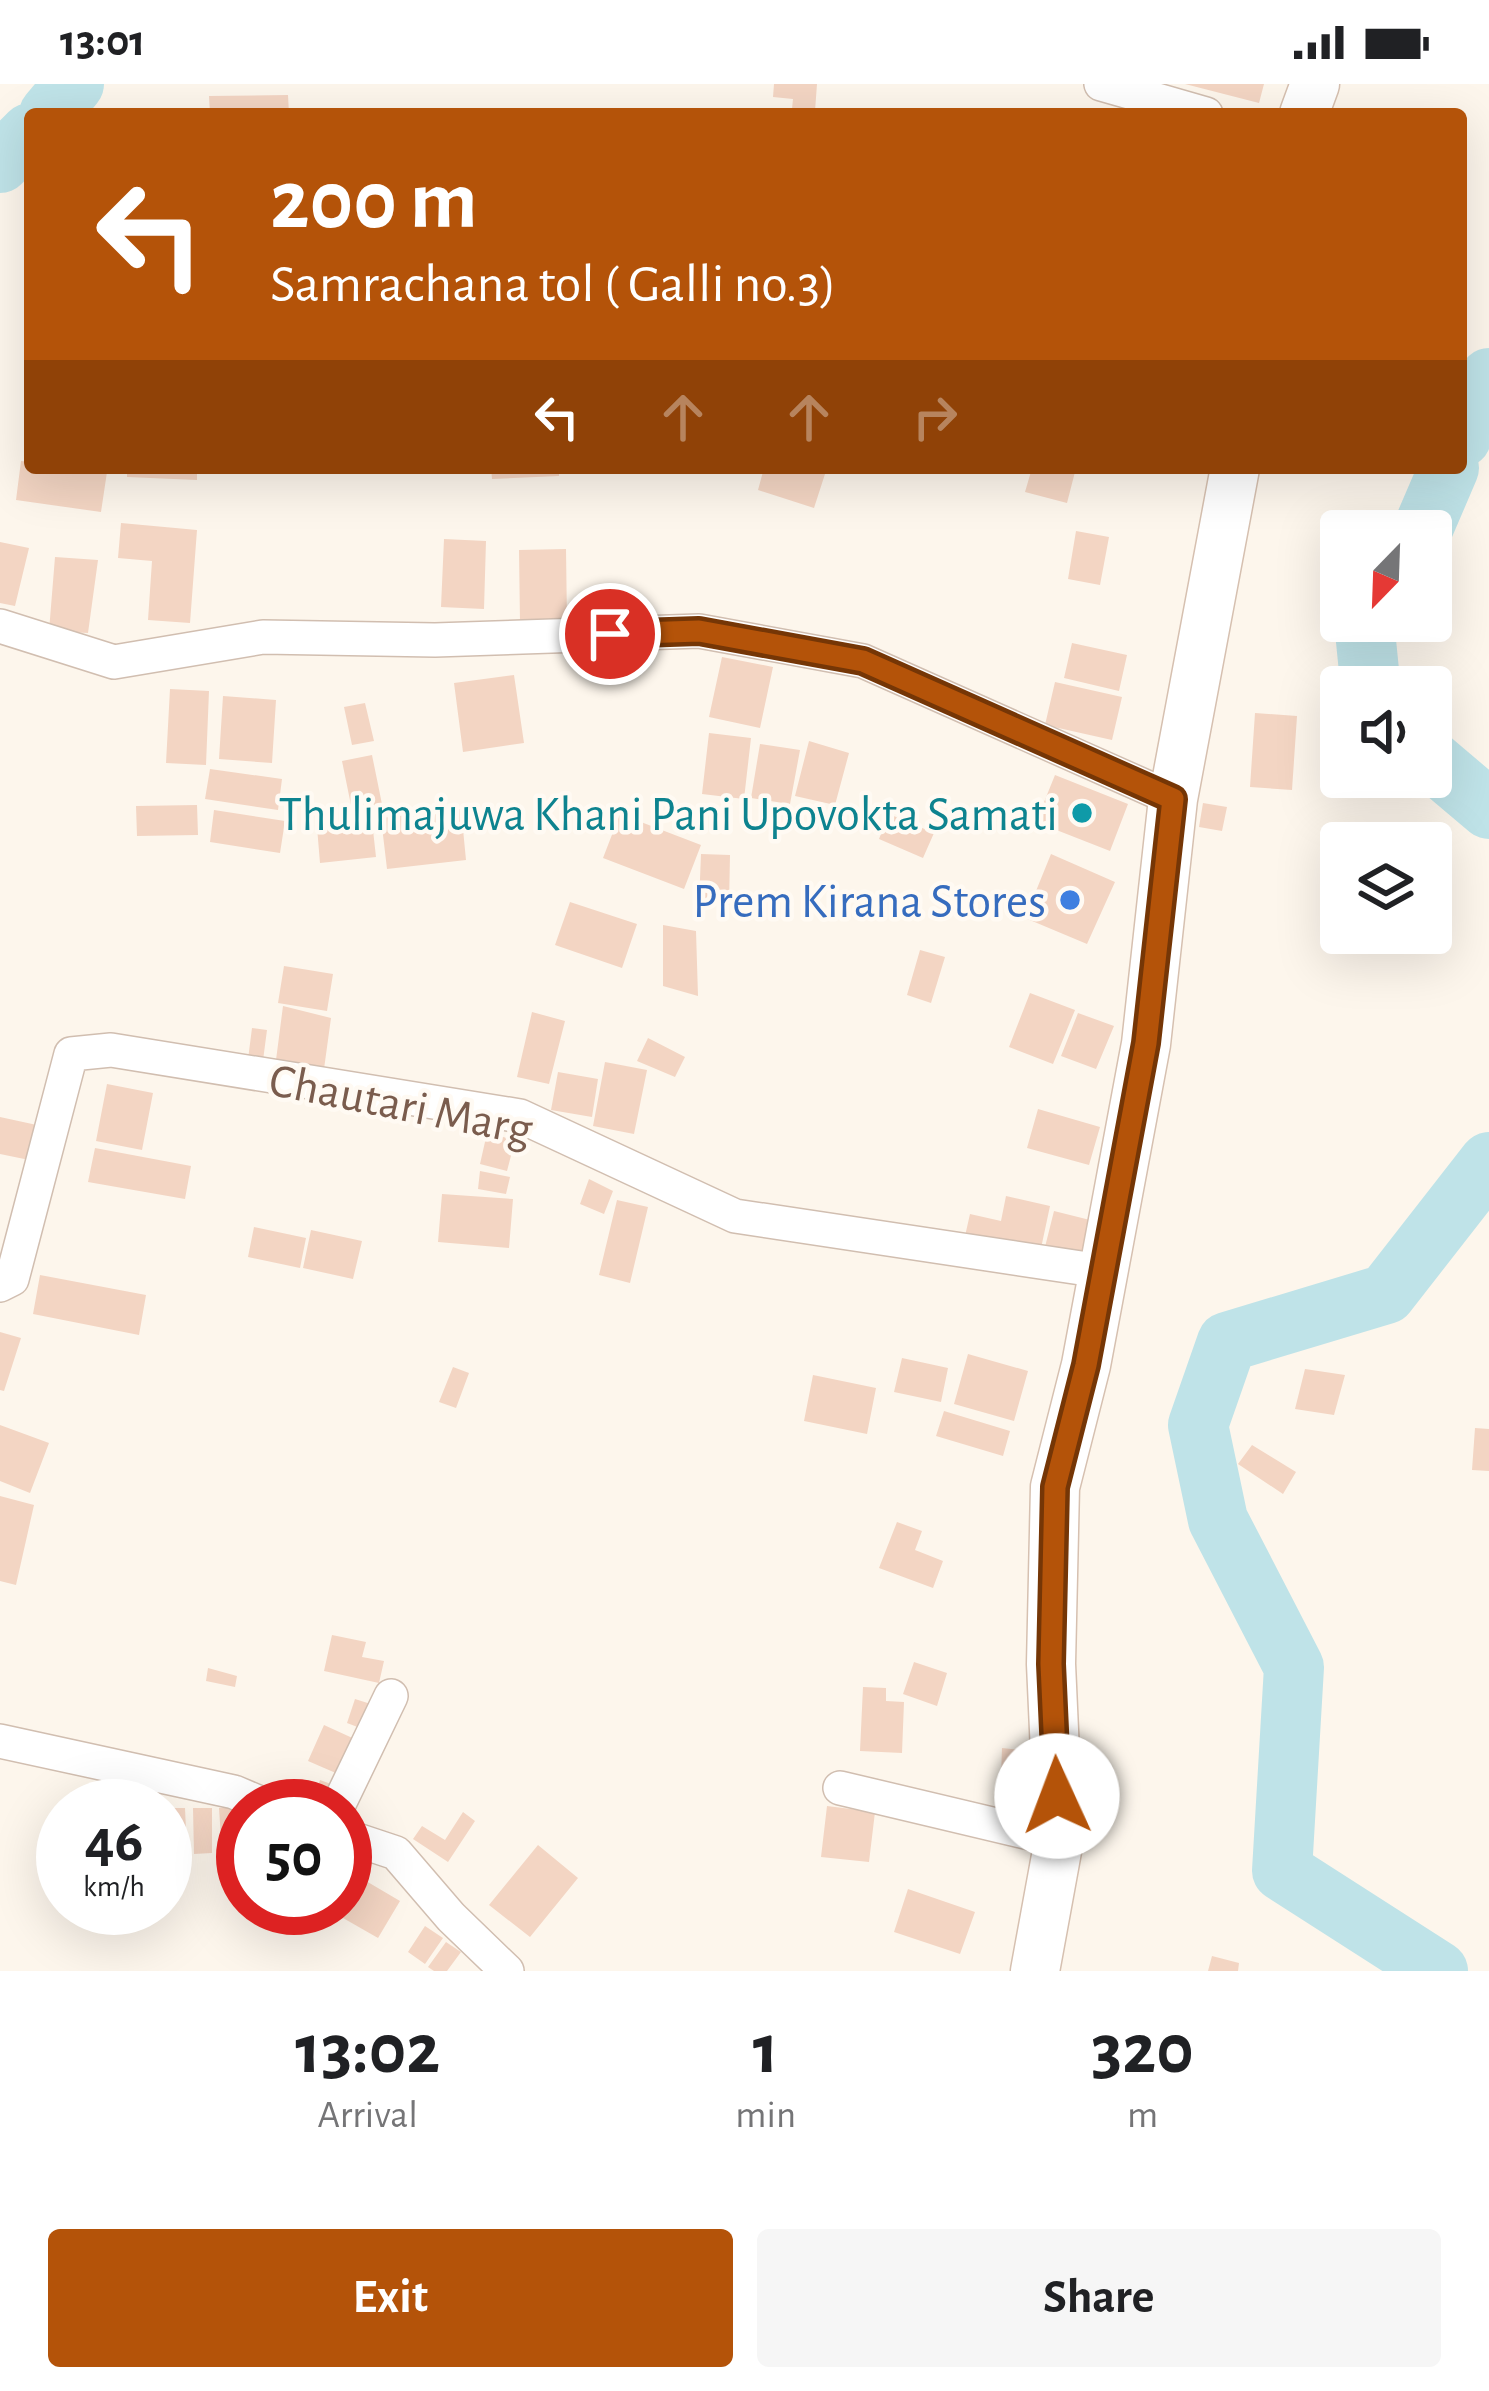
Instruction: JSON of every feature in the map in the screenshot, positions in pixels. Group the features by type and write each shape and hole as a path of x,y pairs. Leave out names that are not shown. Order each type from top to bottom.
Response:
{"main road":[{"path":"1035,1971 1059,1840 1051,1664 1055,1487 1086,1365 1146,1043 1173,799 1234,474"}],"street":[{"path":"1100,84 1185,108"},
{"path":"0,626 113,662 263,638 435,640 699,631 863,661 1173,799"},
{"name":"Chautari Marg","path":"0,1285 12,1279 71,1054 111,1050 520,1116 735,1216 1101,1271"},
{"path":"351,1779 391,1696"},
{"path":"0,1741 216,1788"},
{"path":"840,1788 1059,1840"},
{"path":"372,1845 396,1853 451,1917 507,1971"}],"building":[{"path":"774,84 817,84 815,108 792,108 793,99 773,97"},
{"path":"1185,84 1264,84 1259,103"},
{"path":"288,95 289,108 210,108 209,96"},
{"path":"21,461 24,474 107,474 101,512 16,500"},
{"path":"197,474 197,480 127,477"},
{"path":"492,474 559,474 559,476 492,479"},
{"path":"762,474 825,474 814,508 758,490"},
{"path":"1030,474 1074,474 1067,503 1025,492"},
{"path":"121,523 197,530 190,623 148,620 152,561 118,558"},
{"path":"1076,531 1109,537 1100,585 1068,579"},
{"path":"444,539 486,541 484,609 441,607"},
{"path":"0,542 29,548 15,606 0,603"},
{"path":"566,549 567,622 520,622 519,550"},
{"path":"55,557 98,560 88,633 49,631"},
{"path":"1072,643 1127,655 1119,691 1064,678"},
{"path":"722,657 773,667 760,728 709,717"},
{"path":"514,675 524,743 463,752 454,683"},
{"path":"1055,682 1122,697 1112,740 1045,725"},
{"path":"170,689 209,691 206,765 166,763"},
{"path":"223,696 276,700 272,763 219,759"},
{"path":"365,703 374,741 352,745 344,707"},
{"path":"1255,713 1297,716 1292,790 1250,787"},
{"path":"709,733 751,738 744,799 702,794"},
{"path":"809,741 849,753 835,805 795,796"},
{"path":"760,744 800,750 790,804 751,798"},
{"path":"372,755 384,814 354,820 342,761"},
{"path":"210,769 282,779 278,810 205,799"},
{"name":"Thulimajuwa Khani Pani Upovokta Samati","path":"1055,775 1128,804 1110,851 1036,822"},
{"path":"1203,803 1227,807 1222,831 1199,827"},
{"path":"197,805 198,835 137,836 136,806"},
{"path":"461,809 466,860 387,869 381,818"},
{"path":"214,810 285,821 280,853 210,842"},
{"path":"620,814 701,845 684,889 603,858"},
{"path":"889,814 934,833 923,858 879,839"},
{"path":"372,821 376,857 320,863 317,827"},
{"path":"701,854 730,855 729,905 699,904"},
{"name":"Prem Kirana Stores","path":"1051,854 1115,882 1087,944 1025,918"},
{"path":"570,902 637,924 622,968 555,945"},
{"path":"663,925 696,931 698,996 663,986"},
{"path":"920,950 945,957 931,1003 907,995"},
{"path":"284,966 333,974 327,1011 278,1003"},
{"path":"1030,993 1075,1010 1053,1064 1009,1047"},
{"path":"283,1006 331,1018 324,1069 276,1060"},
{"path":"532,1012 565,1021 549,1084 517,1077"},
{"path":"1078,1013 1114,1026 1096,1069 1061,1056"},
{"path":"252,1028 267,1030 262,1068 247,1067"},
{"path":"648,1038 685,1057 675,1077 637,1061"},
{"path":"605,1062 647,1070 634,1134 593,1126"},
{"path":"558,1072 598,1079 592,1117 551,1110"},
{"path":"107,1084 153,1093 142,1150 96,1141"},
{"path":"1038,1109 1100,1127 1089,1165 1027,1148"},
{"path":"0,1117 46,1127 39,1162 0,1154"},
{"path":"487,1133 515,1140 507,1171 480,1164"},
{"path":"95,1148 191,1166 185,1199 88,1182"},
{"path":"480,1171 510,1177 506,1194 478,1189"},
{"path":"589,1179 613,1191 604,1214 580,1204"},
{"path":"442,1194 513,1199 509,1248 438,1242"},
{"path":"1006,1196 1050,1206 1040,1253 965,1236 970,1214 1001,1221"},
{"path":"617,1200 648,1207 630,1283 599,1275"},
{"path":"1054,1211 1094,1221 1084,1257 1045,1247"},
{"path":"254,1227 306,1238 300,1268 248,1257"},
{"path":"311,1230 362,1241 353,1279 303,1268"},
{"path":"40,1275 146,1295 139,1335 33,1314"},
{"path":"0,1332 21,1338 4,1391 0,1390"},
{"path":"968,1354 1028,1371 1014,1421 954,1404"},
{"path":"902,1358 948,1368 941,1402 894,1392"},
{"path":"453,1367 469,1373 456,1408 439,1402"},
{"path":"1305,1369 1345,1375 1334,1415 1295,1409"},
{"path":"813,1375 876,1388 867,1434 804,1421"},
{"path":"944,1411 1010,1431 1003,1456 936,1436"},
{"path":"0,1425 49,1443 30,1493 0,1481"},
{"path":"1475,1428 1489,1429 1489,1471 1472,1470"},
{"path":"1252,1445 1296,1472 1283,1494 1238,1464"},
{"path":"0,1496 34,1505 16,1585 0,1581"},
{"path":"897,1522 922,1531 915,1550 943,1561 933,1588 879,1568"},
{"path":"332,1635 366,1642 362,1657 384,1661 379,1683 324,1671"},
{"path":"914,1662 947,1673 937,1706 903,1694"},
{"path":"208,1668 237,1676 235,1687 206,1681"},
{"path":"863,1687 886,1688 886,1701 904,1702 902,1753 860,1751"},
{"path":"355,1699 377,1706 368,1731 347,1723"},
{"path":"324,1725 359,1741 345,1777 308,1761"},
{"path":"1002,1748 1041,1752 1039,1779 1001,1776"},
{"path":"827,1806 875,1812 869,1862 821,1857"},
{"path":"193,1808 212,1808 212,1853 194,1854"},
{"path":"463,1812 475,1821 448,1862 413,1839 422,1826 445,1840"},
{"path":"538,1845 578,1878 530,1937 489,1905"},
{"path":"372,1885 400,1901 378,1938 372,1935"},
{"path":"908,1889 975,1912 960,1954 894,1932"},
{"path":"425,1926 443,1938 425,1964 408,1952"},
{"path":"446,1942 461,1952 447,1971 434,1971 428,1967"},
{"path":"1212,1956 1239,1963 1238,1971 1208,1971"}],"waterway":[{"path":"54,108 74,84"},
{"path":"0,163 24,139"},
{"path":"1467,425 1489,378"},
{"path":"1431,510 1446,474"},
{"path":"1366,642 1368,666"},
{"path":"1452,778 1489,809"},
{"path":"1438,1971 1282,1871 1294,1667 1218,1520 1198,1425 1227,1342 1386,1294 1489,1162"}],"place":[{"name":"Thulimajuwa Khani Pani Upovokta Samati","path":"1082,813"},
{"name":"Prem Kirana Stores","path":"1070,900"}],"route":[{"path":"610,634 699,631 863,661 1173,799 1146,1043 1086,1365 1055,1487 1051,1664 1057,1796"}]}
